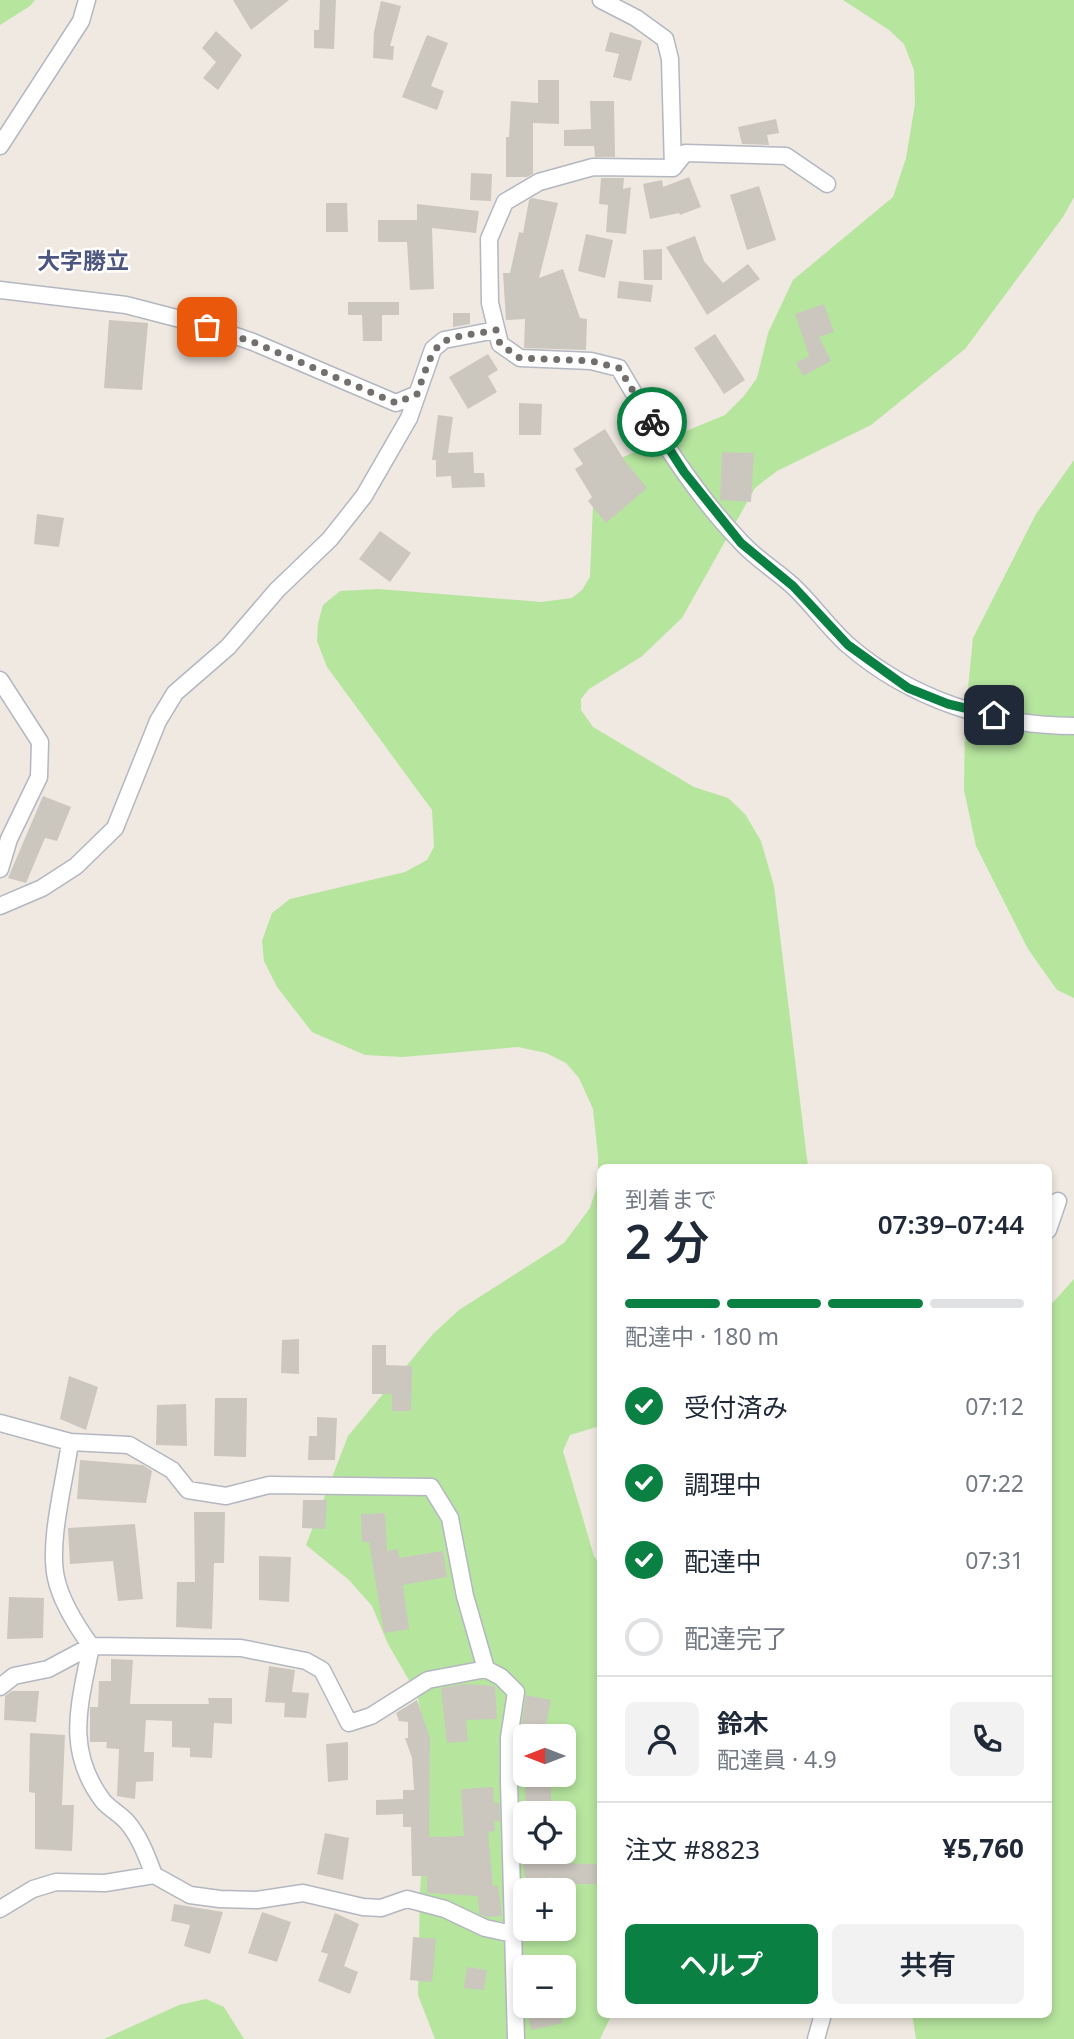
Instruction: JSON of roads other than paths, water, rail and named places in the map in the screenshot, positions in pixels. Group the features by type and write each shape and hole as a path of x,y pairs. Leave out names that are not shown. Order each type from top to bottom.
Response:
{"street":[{"path":"0,146 81,21 87,0"},
{"path":"601,0 636,18 666,39 670,59 673,168"},
{"path":"673,168 685,153 786,156 827,184"},
{"path":"673,168 593,167 539,182 505,202 489,239 490,303 500,344 520,358 591,361 619,368 684,472 741,543 793,586 848,645 908,688 948,704 1040,726 1074,726"},
{"path":"0,290 126,305 253,342 396,403 417,394"},
{"path":"0,906 42,888 76,866 115,828 158,721 175,693 228,647 277,590 330,539 364,496 409,418 433,349 444,340 496,330"},
{"path":"0,680 40,742 39,778 9,839 0,869"},
{"path":"1052,1218 1058,1201"},
{"path":"0,1423 70,1442 129,1445 172,1469 188,1490 226,1496 269,1485 344,1483 375,1487 431,1487 450,1518 466,1596 486,1669"},
{"path":"0,1687 14,1676 48,1669 91,1646 241,1648 306,1661 322,1670 349,1723 371,1716 428,1681 486,1669 502,1677 516,1692 509,1738 513,1934 485,1928 445,1909 407,1899 382,1908 363,1907 303,1893 257,1900 220,1899 190,1895 154,1875 127,1822 104,1802 77,1750 77,1719 91,1646 80,1632 56,1578 56,1540 70,1442"},
{"path":"0,1909 33,1889 55,1882 105,1883 154,1875"},
{"path":"513,1941 516,2039"},
{"path":"816,2039 821,2018"}],"district":[{"name":"大字勝立","path":"83,261"}]}
